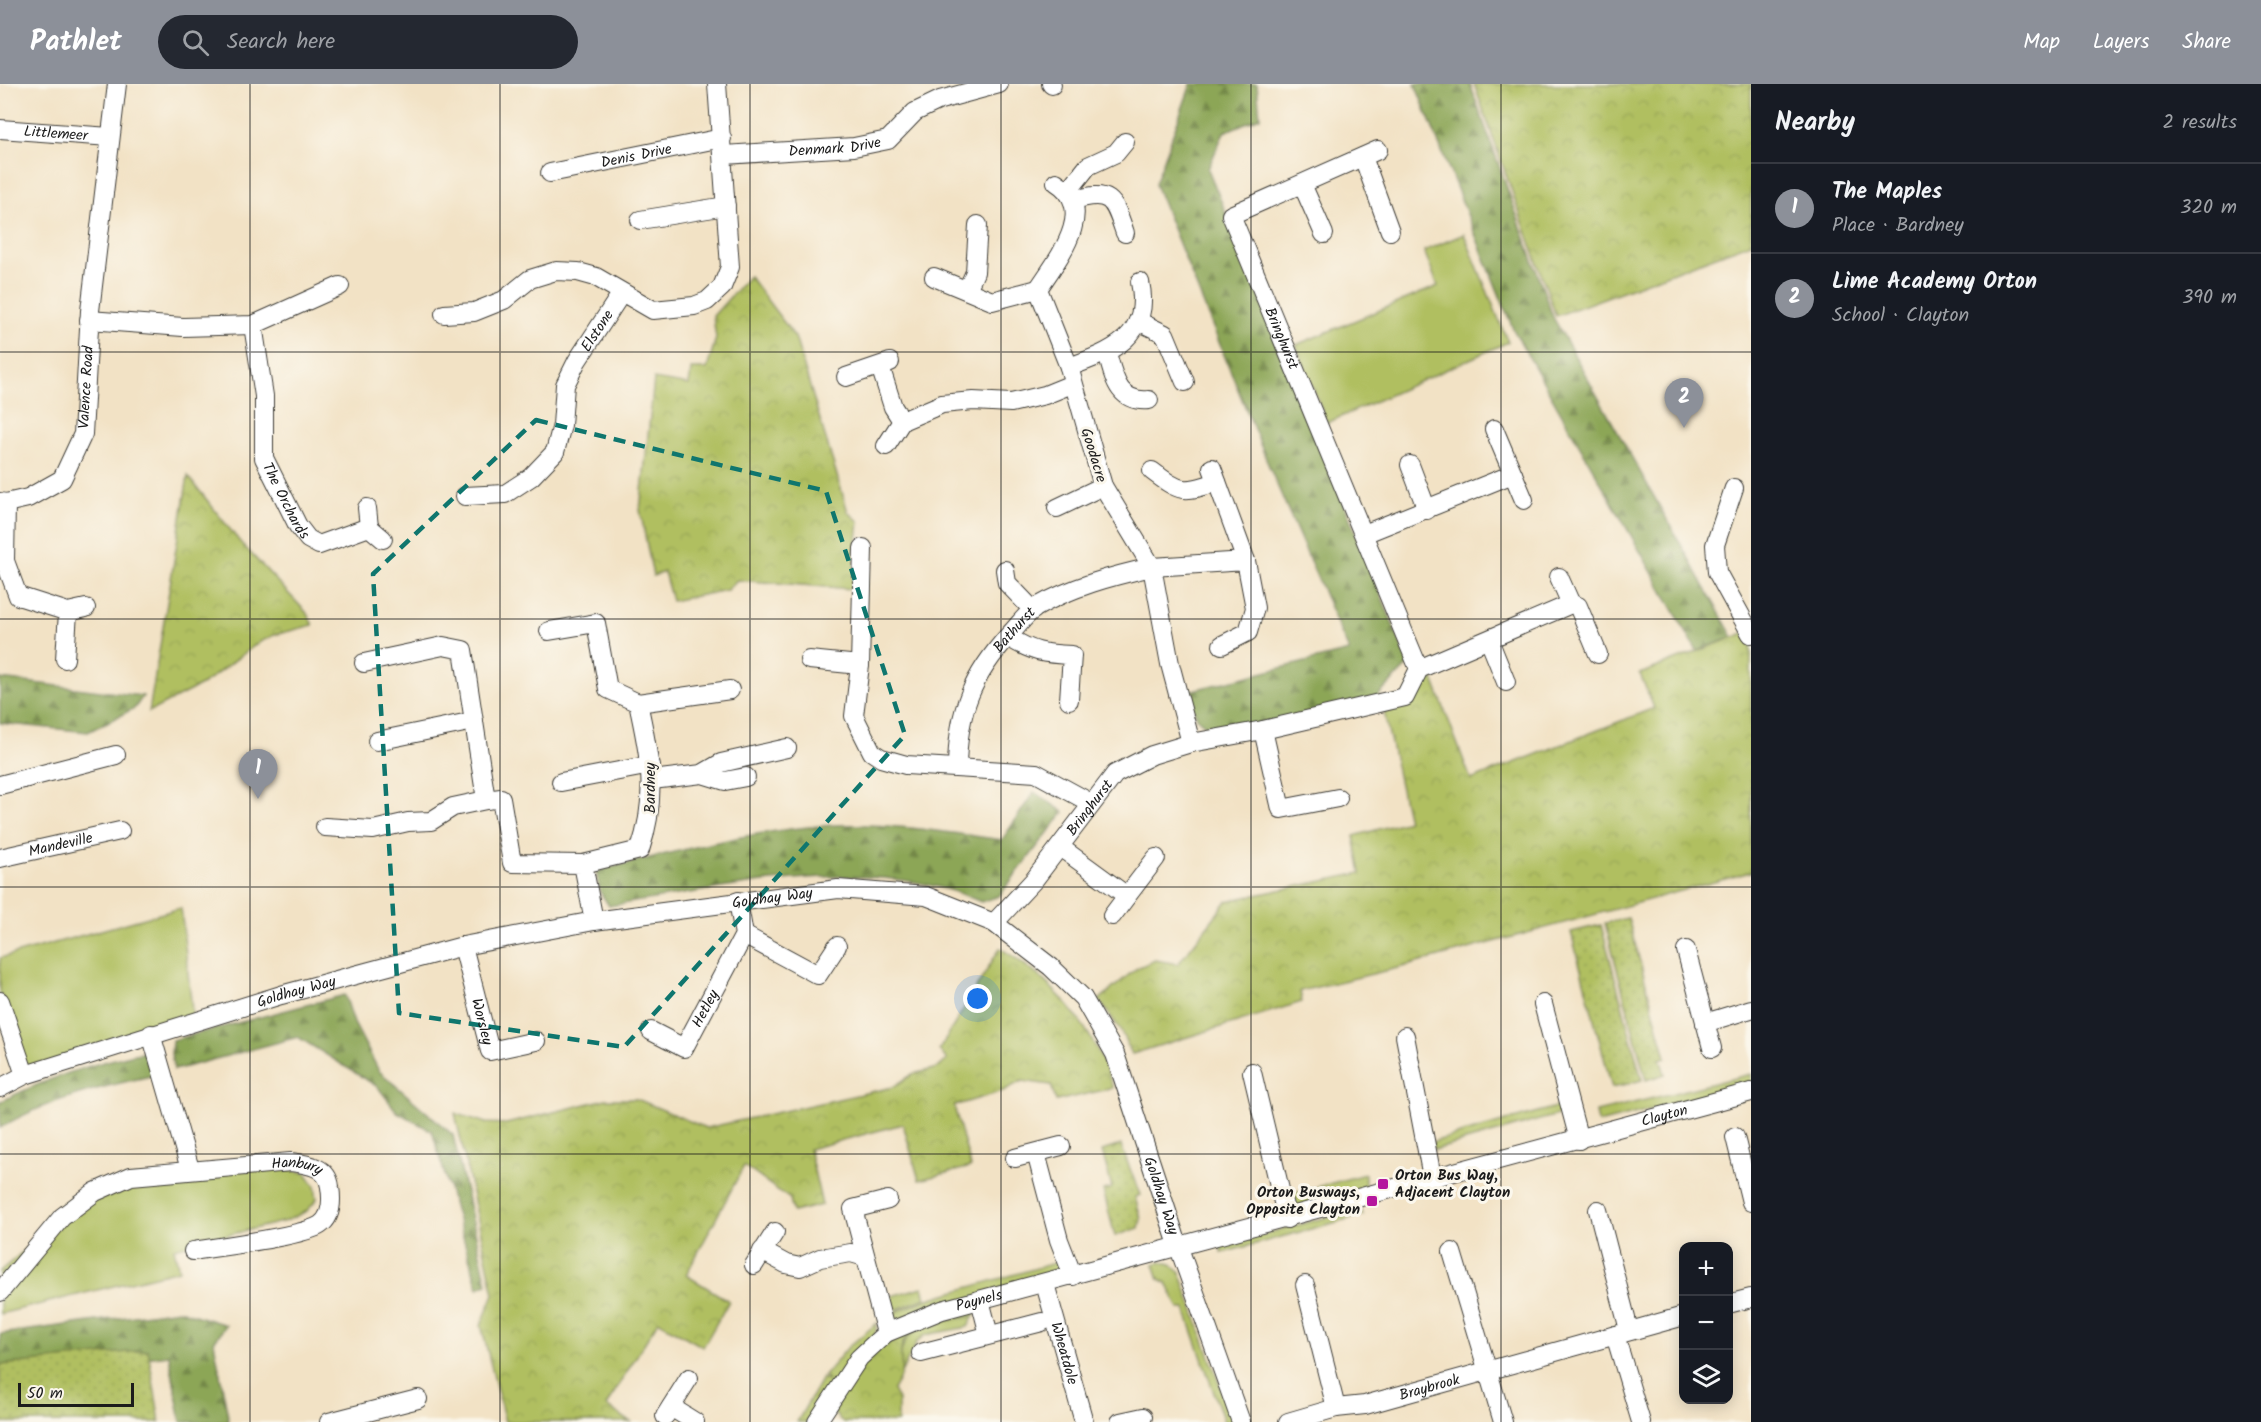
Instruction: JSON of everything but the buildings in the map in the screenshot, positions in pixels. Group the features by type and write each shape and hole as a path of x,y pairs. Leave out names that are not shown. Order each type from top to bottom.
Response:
{"street":[{"name":"Valence Road","path":"68,612 18,596 5,561 3,502 28,498 62,479 83,434 89,320 117,84"},
{"path":"621,294 653,310 694,306 707,301 722,287 730,267 717,84"},
{"name":"Denmark Drive","path":"723,147 854,147 888,140 915,112 940,100 999,84"},
{"name":"Littlemeer","path":"0,129 110,137"},
{"path":"934,277 992,301 1038,289 1072,239 1066,191 1088,166 1116,153 1125,142"},
{"name":"Denis Drive","path":"550,173 723,147"},
{"name":"Bringhurst","path":"994,923 1009,909 1060,847 1115,774 1152,755 1191,743 1263,730 1405,697 1419,669 1231,215 1370,154 1390,231"},
{"path":"1302,184 1324,234"},
{"path":"1066,191 1106,196 1115,203 1125,233"},
{"path":"640,220 726,206"},
{"path":"967,290 975,272 978,225"},
{"name":"Elstone","path":"444,314 474,312 504,300 530,279 556,272 578,272 596,277 621,294 577,361 565,385 562,426 555,452 531,477 505,494 465,496"},
{"path":"886,446 902,422 942,404 973,401 1011,403 1045,395 1128,338 1138,321 1143,299 1140,282"},
{"path":"89,320 183,327 253,325 340,286"},
{"name":"Goodacre","path":"1038,289 1070,376 1103,486 1152,567 1170,664 1191,743"},
{"path":"1138,321 1165,334 1185,382"},
{"name":"The Orchards","path":"253,325 264,396 264,458 298,526 308,539 319,545 369,527"},
{"path":"1107,353 1117,388 1131,399 1149,400"},
{"path":"846,377 885,364 893,407 902,422"},
{"path":"1494,429 1524,500"},
{"path":"1410,465 1427,510"},
{"path":"1152,471 1176,489 1194,489 1214,475 1246,561 1255,608 1248,632 1222,645"},
{"path":"1364,534 1513,474"},
{"path":"1057,508 1103,486"},
{"path":"1734,488 1715,545 1717,572 1751,633"},
{"path":"367,508 369,527 384,540"},
{"path":"863,548 860,665 854,716 872,752 881,758 906,765 1036,773 1091,804"},
{"path":"1152,567 1246,561"},
{"name":"Bathurst","path":"957,767 957,732 972,687 1008,637 1032,610 1063,593 1112,576 1152,567"},
{"path":"1005,570 1007,583 1032,610"},
{"path":"1559,577 1571,604"},
{"path":"1419,669 1571,604 1578,606 1598,654"},
{"path":"65,659 68,612 86,608"},
{"path":"549,631 596,623 608,689 638,703 730,690"},
{"path":"1008,637 1028,650 1044,654 1072,655 1069,700"},
{"path":"1489,640 1506,682"},
{"path":"325,826 373,830 408,822 431,821 453,807 486,800 463,650 443,646 364,663"},
{"path":"809,660 860,665"},
{"name":"Bardney","path":"486,800 501,798 512,863 583,864 640,850 650,821 652,773 638,703"},
{"path":"376,741 474,721"},
{"path":"1263,730 1274,811 1338,798"},
{"path":"702,774 721,763 787,748"},
{"path":"0,785 116,756"},
{"path":"561,782 652,773 702,774 725,782 746,777"},
{"name":"Mandeville","path":"0,858 120,831"},
{"name":"Bringhurst","path":"1060,847 1127,896"},
{"path":"1112,916 1156,858"},
{"path":"583,864 594,921"},
{"name":"Goldhay Way","path":"0,1088 25,1075 151,1034 463,946 594,921 838,889 926,896 994,923 1051,967 1083,998 1115,1054 1179,1248 1241,1422"},
{"path":"738,902 744,935 818,975 837,946"},
{"name":"Hetley","path":"651,1031 684,1048 744,935"},
{"name":"Worsley","path":"463,946 490,1051 536,1041"},
{"path":"1686,950 1712,1048"},
{"path":"0,1001 25,1075"},
{"path":"1543,1004 1579,1140"},
{"path":"1705,1023 1751,1009"},
{"path":"151,1034 190,1169"},
{"path":"1404,1036 1432,1177"},
{"path":"1252,1072 1287,1219"},
{"name":"Clayton","path":"1179,1248 1432,1177 1579,1140 1751,1092"},
{"path":"1735,1137 1751,1203"},
{"path":"1015,1158 1061,1146"},
{"path":"1036,1153 1059,1240 1073,1276"},
{"name":"Hanbury","path":"0,1292 62,1217 95,1192 131,1176 261,1162 309,1164 324,1172 330,1183 332,1197 330,1210 320,1225 298,1232 193,1251"},
{"path":"886,1334 853,1209 888,1200"},
{"path":"1598,1210 1641,1422"},
{"path":"775,1232 758,1258 800,1267 820,1258 851,1253 865,1257"},
{"name":"Paynels","path":"817,1422 859,1358 886,1334 942,1310 1179,1248"},
{"path":"1452,1252 1503,1422"},
{"name":"Wheatdole","path":"1046,1284 1084,1422"},
{"path":"1305,1285 1336,1408"},
{"path":"1733,1303 1751,1298"},
{"path":"981,1300 989,1335"},
{"name":"Braybrook","path":"1288,1422 1336,1408 1367,1413 1486,1370 1679,1317"},
{"name":"Wheatdole","path":"921,1353 1042,1322"},
{"path":"689,1378 668,1412 695,1422"},
{"path":"330,1422 418,1399"},
{"path":"1120,1422 1143,1417"}],"highlighted area":[{"path":"536,420 826,491 905,735 624,1047 399,1013 373,574"}],"green space":[{"path":"1191,84 1257,84 1260,117 1224,132 1208,169 1409,664 1374,700 1214,733 1198,719 1185,692 1349,651 1271,471 1155,184"},
{"path":"1415,84 1470,84 1553,317 1733,637 1697,651 1513,329"},
{"path":"1474,84 1751,84 1751,243 1556,316"},
{"path":"1464,234 1508,342 1327,423 1296,345 1438,286 1424,251"},
{"path":"749,276 795,337 848,512 859,521 852,589 737,580 727,590 672,601 664,572 653,576 640,510 654,379 689,385 691,369 707,369 716,338 713,316"},
{"path":"188,476 240,542 306,612 313,625 274,635 258,643 203,684 149,712"},
{"path":"1747,632 1751,640 1751,872 1402,967 1300,991 1302,1002 1132,1054 1119,1028 1099,1000 1137,968 1155,960 1178,964 1227,901 1361,873 1354,836 1408,821 1384,712 1411,703 1422,679 1432,676 1471,780 1654,708 1640,674"},
{"path":"0,679 143,696 135,708 88,732 0,723"},
{"path":"1034,792 1064,812 999,896 981,902 938,887 892,879 845,876 749,884 609,906 600,892 596,871 714,843 804,827 876,825 1002,840"},
{"path":"181,908 193,1019 26,1073 0,992 0,958"},
{"path":"1628,918 1666,1057 1660,1059 1665,1074 1646,1080 1605,923"},
{"path":"1601,925 1642,1080 1612,1088 1571,932"},
{"path":"1000,948 1038,975 1070,1008 1095,1045 1113,1088 1056,1101 1051,1085 1022,1081 1003,1091 954,1106 971,1167 919,1180 903,1124 809,1149 822,1205 793,1212 790,1199 744,1166 686,1275 729,1301 703,1347 658,1321 606,1406 631,1422 505,1422 481,1325 494,1294 455,1113 486,1123 506,1124 606,1099 637,1099 706,1128 893,1087 913,1074 938,1068 947,1060 939,1050"},
{"path":"345,995 354,1023 379,1071 453,1135 487,1284 478,1288 432,1131 397,1112 378,1087 298,1037 174,1070 171,1054 172,1040"},
{"path":"148,1051 156,1075 96,1089 56,1102 36,1109 0,1128 0,1102 36,1085 72,1072"},
{"path":"1751,1074 1751,1084 1598,1123 1596,1112"},
{"path":"1559,1106 1561,1114 1434,1150 1432,1142"},
{"path":"1121,1145 1140,1195 1135,1197 1141,1219 1139,1228 1115,1236 1103,1190 1112,1188 1102,1151"},
{"path":"270,1165 306,1173 315,1186 317,1199 307,1211 286,1221 174,1248 179,1270 0,1314 0,1271 95,1191 132,1178"},
{"path":"1365,1174 1365,1189 1295,1207 1288,1195"},
{"path":"1361,1208 1363,1215 1222,1253 1220,1246"},
{"path":"1061,1261 1058,1273 892,1322 888,1315 928,1299"},
{"path":"1162,1262 1171,1264 1180,1272 1233,1422 1224,1422 1185,1309 1179,1309 1167,1283 1159,1279 1154,1264"},
{"path":"923,1287 926,1298 887,1313 885,1309 892,1305 891,1296"},
{"path":"976,1309 974,1316 923,1326 907,1337 901,1349 901,1375 893,1390 898,1400 898,1422 843,1422 831,1411 865,1363 887,1343 919,1325"},
{"path":"179,1310 226,1325 214,1342 229,1422 181,1422 169,1355 0,1376 0,1334"},
{"path":"974,1316 968,1327 925,1335 917,1342 901,1373 900,1356 904,1344 911,1335 933,1324"},
{"path":"877,1323 875,1335 809,1422 797,1422 822,1378 829,1381 824,1376 848,1347"},
{"path":"148,1350 160,1422 0,1422 0,1365"}],"place":[{"name":"Lime Academy Orton","path":"1684,428"},
{"name":"The Maples","path":"258,799"},
{"name":"Orton Bus Way, Adjacent Clayton","path":"1383,1184"},
{"name":"Orton Busways, Opposite Clayton","path":"1372,1201"}]}
